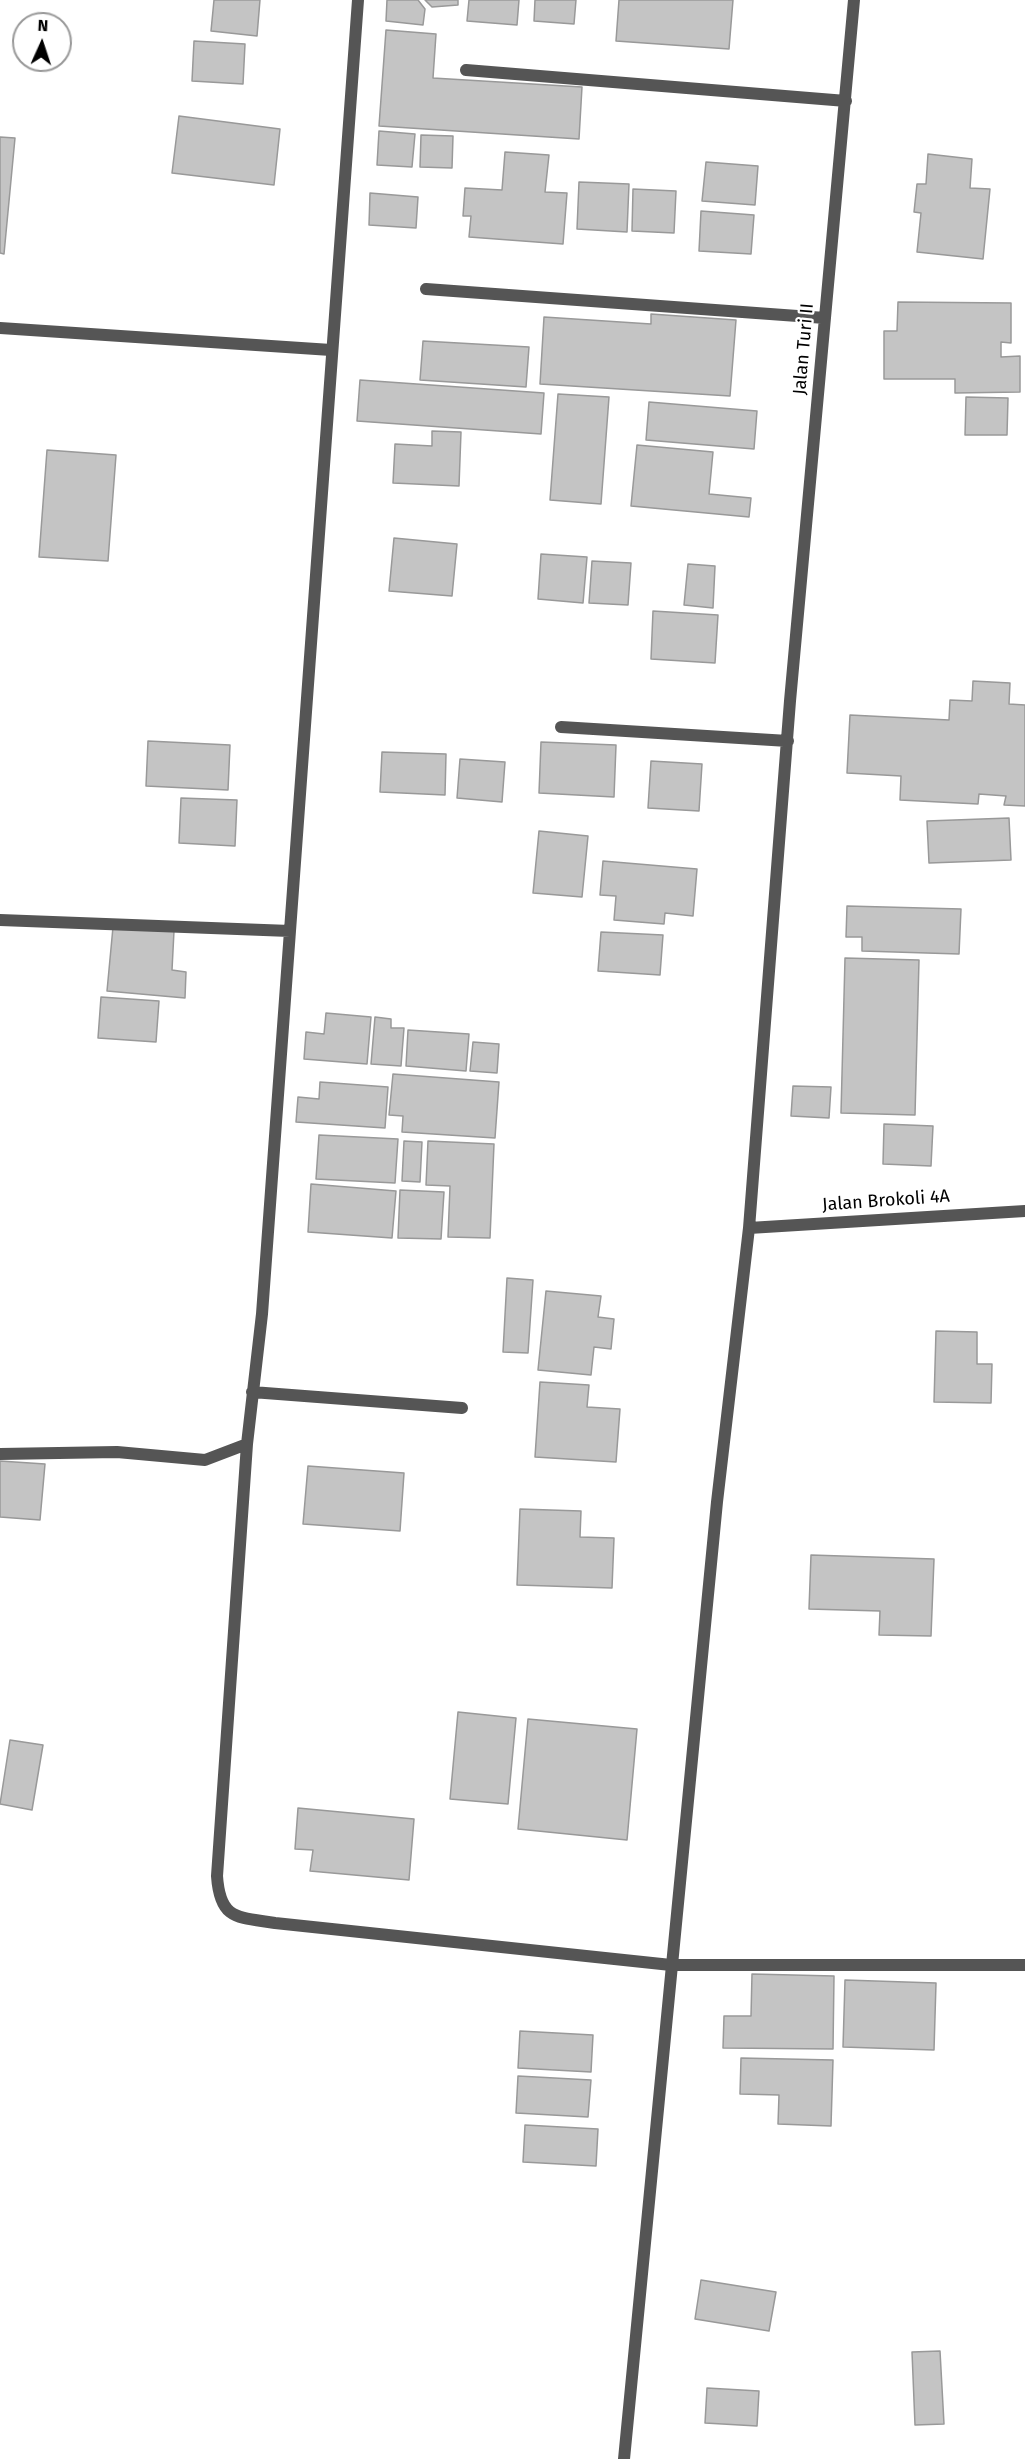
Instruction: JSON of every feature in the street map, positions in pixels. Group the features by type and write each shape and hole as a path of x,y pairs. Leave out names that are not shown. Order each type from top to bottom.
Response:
{"street":[{"path":"358,0 262,1314 247,1444 217,1876 218,1896 225,1909 243,1918 275,1923 671,1965 1025,1965"},
{"name":"Jalan Turi II","path":"624,2459 717,1502 748,1228 790,701 854,0"},
{"path":"466,70 846,101"},
{"path":"426,289 825,318"},
{"path":"0,328 331,350"},
{"path":"561,727 788,741"},
{"path":"0,920 290,931"},
{"name":"Jalan Brokoli 4A","path":"748,1228 1025,1210"},
{"path":"252,1392 462,1408"},
{"path":"0,1454 117,1452 205,1460 247,1444"}],"building":[{"path":"214,0 260,0 257,36 211,31"},
{"path":"387,0 418,0 425,9 423,25 386,21"},
{"path":"425,0 458,0 458,5 432,7"},
{"path":"469,0 519,0 517,25 467,21"},
{"path":"535,0 576,0 574,24 534,21"},
{"path":"619,0 733,0 729,49 616,41"},
{"path":"386,30 436,34 433,78 582,87 579,139 379,126"},
{"path":"194,41 245,44 243,84 192,81"},
{"path":"179,116 280,129 274,185 172,173"},
{"path":"379,131 415,134 412,167 377,165"},
{"path":"421,135 453,136 452,168 420,167"},
{"path":"0,137 15,138 4,254 0,253"},
{"path":"505,152 549,155 545,192 567,193 563,244 469,237 471,216 463,216 465,188 502,190"},
{"path":"928,154 972,159 970,188 990,189 983,259 917,252 921,213 914,212 917,184 926,184"},
{"path":"706,162 758,166 755,205 702,201"},
{"path":"579,182 629,184 627,232 577,229"},
{"path":"633,189 676,191 674,233 632,231"},
{"path":"370,193 418,197 416,228 369,225"},
{"path":"701,211 754,215 751,254 699,251"},
{"path":"898,302 1011,303 1011,343 1001,342 1001,357 1020,356 1020,392 955,393 955,379 884,379 884,331 897,331"},
{"path":"651,314 736,320 730,396 540,384 544,317 651,324"},
{"path":"423,341 529,347 526,387 420,380"},
{"path":"360,380 544,393 541,434 357,421"},
{"path":"558,394 609,397 601,504 550,500"},
{"path":"966,397 1008,398 1007,435 965,435"},
{"path":"649,402 757,411 754,449 646,440"},
{"path":"432,431 461,432 459,486 393,483 395,444 432,446"},
{"path":"637,445 713,452 709,494 751,498 749,517 631,506"},
{"path":"47,450 116,455 108,561 39,557"},
{"path":"394,538 457,544 452,596 389,591"},
{"path":"541,554 587,557 583,603 538,599"},
{"path":"592,561 631,563 628,605 589,603"},
{"path":"688,564 715,566 713,608 684,605"},
{"path":"653,611 718,615 715,663 651,659"},
{"path":"973,681 1010,683 1009,704 1025,705 1025,806 1004,805 1006,796 979,794 978,804 900,800 901,776 847,773 850,715 949,720 950,700 972,701"},
{"path":"148,741 230,745 228,790 146,786"},
{"path":"541,742 616,745 614,797 539,793"},
{"path":"382,752 446,754 445,795 380,792"},
{"path":"460,759 505,762 502,802 457,798"},
{"path":"651,761 702,764 699,811 648,808"},
{"path":"181,798 237,800 235,846 179,843"},
{"path":"1009,818 1011,860 929,863 927,821"},
{"path":"539,831 588,836 582,897 533,893"},
{"path":"603,861 697,869 693,916 665,913 664,924 614,920 616,896 600,895"},
{"path":"847,906 961,909 959,954 862,951 862,937 846,937"},
{"path":"113,927 174,931 172,970 186,972 185,998 107,991"},
{"path":"601,932 663,935 660,975 598,971"},
{"path":"845,958 919,960 915,1115 841,1113"},
{"path":"101,997 159,1001 156,1042 98,1038"},
{"path":"326,1013 371,1017 367,1064 304,1059 306,1032 324,1034"},
{"path":"375,1017 391,1019 391,1028 404,1028 401,1066 371,1064"},
{"path":"408,1030 469,1034 466,1071 406,1066"},
{"path":"473,1042 499,1044 497,1073 470,1071"},
{"path":"393,1074 499,1082 495,1138 402,1132 403,1116 389,1115"},
{"path":"320,1082 388,1087 385,1128 296,1122 298,1097 319,1099"},
{"path":"793,1086 831,1087 829,1118 791,1116"},
{"path":"884,1124 933,1126 931,1166 883,1164"},
{"path":"319,1135 398,1139 395,1183 316,1179"},
{"path":"404,1141 422,1142 420,1182 402,1181"},
{"path":"428,1141 494,1144 490,1238 448,1237 450,1186 426,1185"},
{"path":"311,1184 396,1191 392,1238 308,1232"},
{"path":"400,1190 444,1192 441,1239 398,1238"},
{"path":"507,1278 533,1280 528,1353 503,1352"},
{"path":"546,1291 601,1296 598,1317 614,1319 611,1349 594,1347 591,1375 538,1370"},
{"path":"936,1331 977,1332 977,1364 992,1364 991,1403 934,1402"},
{"path":"540,1382 589,1385 587,1407 620,1409 616,1462 535,1457"},
{"path":"0,1461 45,1464 40,1520 0,1517"},
{"path":"308,1466 404,1473 400,1531 303,1524"},
{"path":"520,1509 581,1511 580,1537 614,1538 612,1588 517,1585"},
{"path":"811,1555 934,1559 931,1636 879,1635 880,1611 809,1609"},
{"path":"458,1712 516,1718 508,1804 450,1799"},
{"path":"528,1719 637,1729 627,1840 518,1829"},
{"path":"10,1740 43,1745 32,1810 0,1804"},
{"path":"298,1808 414,1819 409,1880 310,1871 313,1850 295,1849"},
{"path":"752,1974 834,1976 833,2049 723,2048 724,2016 751,2016"},
{"path":"845,1980 936,1983 934,2050 843,2047"},
{"path":"520,2031 593,2035 591,2072 518,2068"},
{"path":"741,2058 833,2060 831,2126 778,2124 779,2095 740,2094"},
{"path":"518,2076 591,2080 588,2117 516,2113"},
{"path":"525,2125 598,2129 596,2166 523,2162"},
{"path":"701,2280 776,2292 769,2331 695,2319"},
{"path":"940,2351 944,2424 915,2425 912,2352"},
{"path":"707,2388 759,2391 757,2426 705,2423"}]}
